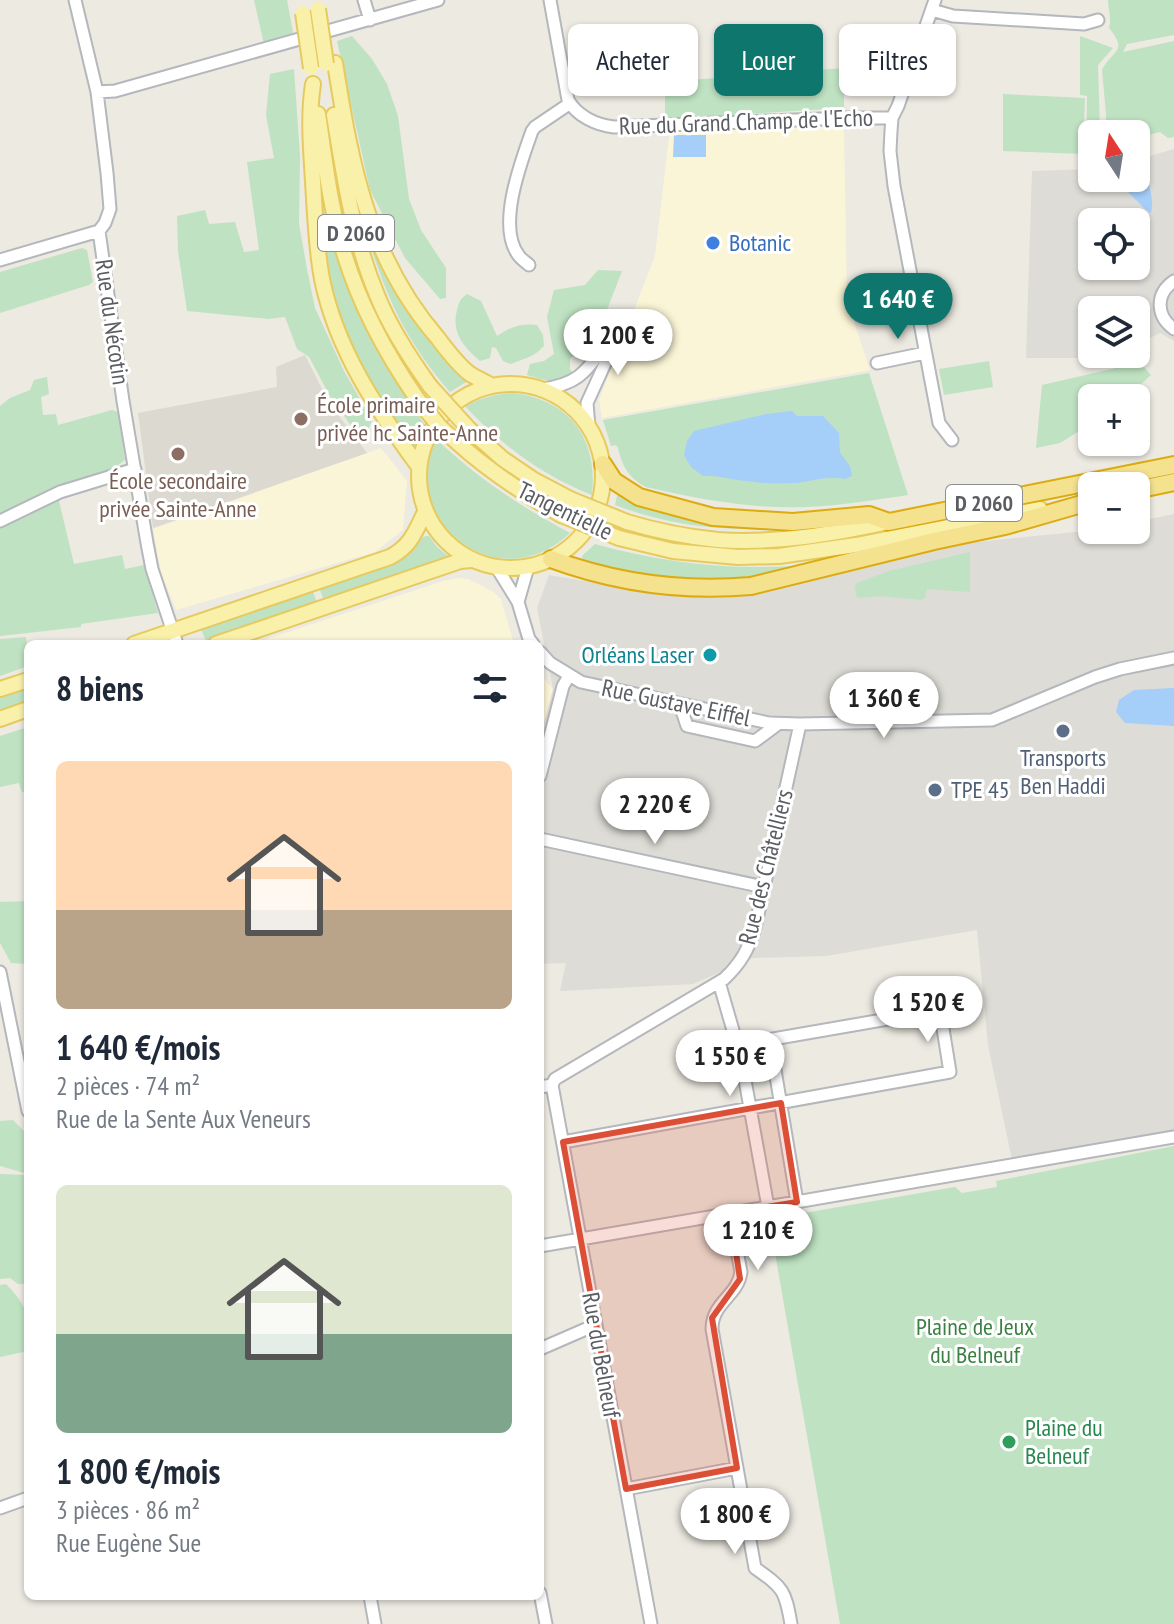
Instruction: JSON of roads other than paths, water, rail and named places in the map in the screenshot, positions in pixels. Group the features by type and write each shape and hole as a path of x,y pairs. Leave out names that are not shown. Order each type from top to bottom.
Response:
{"highway":[{"path":"603,464 614,481 639,497 713,517 793,522 869,515 889,522"},
{"name":"Tangentielle","path":"889,522 1174,465"},
{"path":"1150,487 1174,482"},
{"path":"551,559 616,579 672,588 751,586 1005,526 1078,504"}],"main road":[{"path":"310,5 330,64 352,160 382,253 426,325 461,366 492,386"},
{"name":"Tangentielle","path":"310,5 311,68 328,179 343,251 364,307 396,369 440,427 482,465 515,489 561,515 619,538 673,551 738,557 779,556 856,545 1078,503"},
{"name":"Tangentielle","path":"330,64 353,223 378,298 409,358 430,386 469,429 513,466 570,499 627,522 665,533 719,540 776,540 889,522"},
{"path":"313,84 309,109 315,215 328,304 339,336 357,372 419,467"},
{"path":"517,384 542,389 576,411 598,445 603,464 602,493 592,520 575,543 551,559 528,567 497,568 471,560 452,548 425,512 419,490 419,467 426,439 442,415 464,396 492,386 517,384"},
{"path":"174,637 390,557 410,541 425,512"},
{"path":"228,640 460,561 471,560"},
{"path":"0,689 24,681"},
{"path":"0,719 24,710"}],"street":[{"name":"Rue du Nécotin","path":"75,0 97,92 110,209 99,231 123,401 152,569 174,637"},
{"path":"364,0 370,20"},
{"path":"97,92 115,91 438,0"},
{"path":"529,265 517,254 509,214 520,166 535,127 569,104 550,0"},
{"path":"952,440 939,423 925,353 894,186 890,151 892,118 933,5 953,16 1084,24 1098,20"},
{"name":"Rue du Grand Champ de l'Echo","path":"569,104 590,120 614,127 892,118"},
{"path":"0,260 99,231"},
{"path":"1174,281 1163,292 1160,306 1164,319 1174,329"},
{"path":"542,389 568,384 582,374 623,324 587,403 589,427"},
{"path":"877,363 925,353"},
{"path":"0,521 60,492 135,469"},
{"path":"518,602 528,567"},
{"path":"497,568 518,602 530,640"},
{"name":"Rue Gustave Eiffel","path":"544,656 569,676 590,685 778,724 992,720 1095,677 1174,658"},
{"path":"544,760 563,686 569,676"},
{"path":"680,705 687,726 755,741 778,724"},
{"name":"Rue des Châtelliers","path":"546,1086 719,982 735,969 749,948 800,724"},
{"path":"544,840 764,887"},
{"path":"0,972 24,1091"},
{"path":"719,982 738,1045 768,1207"},
{"path":"563,1142 950,1072 940,1010 738,1045"},
{"path":"770,1040 797,1202"},
{"name":"Rue du Belneuf","path":"546,1086 563,1142 651,1624"},
{"path":"544,1245 1174,1137"},
{"path":"730,1213 740,1279 712,1318 712,1329 755,1568 781,1587 787,1599 791,1624"},
{"path":"544,1347 595,1327"},
{"path":"626,1489 737,1468"},
{"path":"0,1508 24,1499"},
{"path":"371,1600 375,1624"},
{"path":"541,1600 546,1624"}],"water":[{"path":"674,135 706,135 706,157 673,157"},
{"path":"1150,190 1151,213 1150,208 1144,208 1128,192"},
{"path":"792,411 797,416 823,416 839,433 840,453 850,466 852,476 779,483 703,476 691,467 684,455 687,441 694,431"},
{"path":"1174,688 1174,726 1125,723 1116,712 1119,700 1134,690"}],"place":[{"name":"Botanic","path":"713,243"},
{"name":"École primaire privée hc Sainte-Anne","path":"301,419"},
{"name":"École secondaire privée Sainte-Anne","path":"178,454"},
{"name":"Orléans Laser","path":"710,655"},
{"name":"Transports Ben Haddi","path":"1063,731"},
{"name":"TPE 45","path":"935,790"},
{"name":"Plaine du Belneuf","path":"1009,1442"}],"park label":[{"name":"Plaine de Jeux du Belneuf","path":"975,1341"}]}
